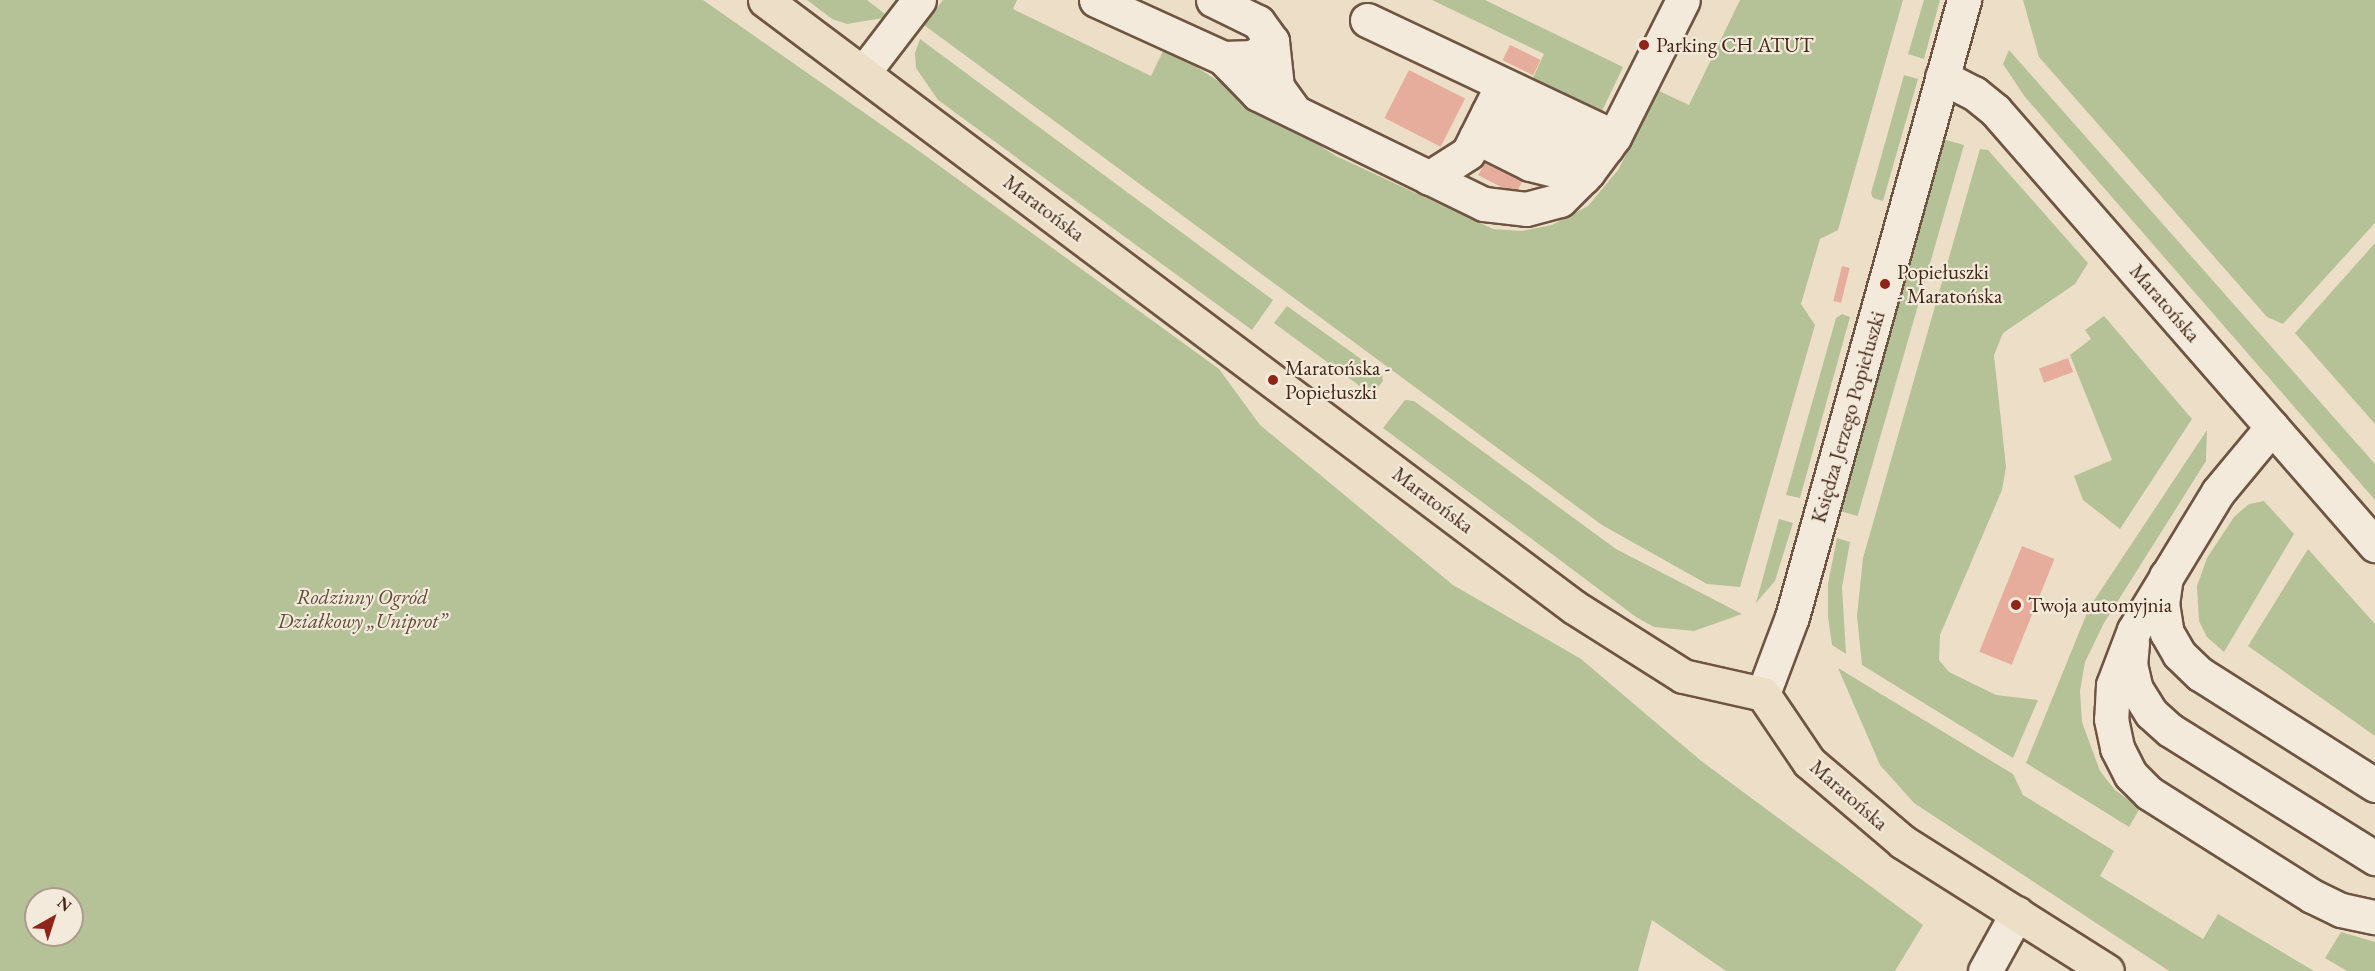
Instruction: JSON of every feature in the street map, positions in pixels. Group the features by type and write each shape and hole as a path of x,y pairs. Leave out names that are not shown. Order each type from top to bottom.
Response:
{"main road":[{"name":"Maratońska","path":"765,0 1574,607 1683,675 1763,694 1809,762 1904,842 2107,971"}],"street":[{"path":"863,73 919,0"},
{"path":"1096,0 1223,58 1258,94 1293,109 1428,178 1484,204 1526,209 1560,200 1584,177 1610,142 1683,0"},
{"path":"1213,0 1258,22 1272,40 1277,87 1293,109"},
{"name":"Księdza Jerzego Popiełuszki","path":"1763,694 1792,617 1964,0"},
{"path":"1367,20 1502,84 1610,142"},
{"path":"1223,58 1254,57 1272,40"},
{"name":"Maratońska","path":"1942,77 1974,93 1995,111 2375,544"},
{"path":"1428,178 1468,153 1502,84"},
{"path":"1482,125 1556,143 1610,142"},
{"path":"1482,125 1530,164 1584,177"},
{"path":"2272,427 2218,492 2134,630 2113,685 2111,718 2117,748 2131,775 2149,793 2312,896 2341,910 2375,917"},
{"path":"2166,574 2162,603 2167,633 2179,654 2200,674 2375,785"},
{"path":"2134,630 2130,664 2136,689 2151,713 2170,730 2375,858"},
{"path":"1985,971 2016,913"}],"green space":[{"name":"Rodzinny Ogród Działkowy „Uniprot”","path":"0,0 703,0 919,151 1219,369 1260,425 1453,585 1581,659 1700,760 1923,925 1895,971 1726,971 1652,920 1638,971 0,971"},
{"path":"807,0 867,0 889,17 847,24 832,19"},
{"path":"943,0 1017,0 1013,9 1151,76 1165,47 1336,156 1493,229 1522,231 1552,225 1588,206 1618,170 1659,91 1689,105 1740,0 1903,0 1838,230 1820,239 1801,304 1815,325 1740,587 1707,584 1602,525 924,25"},
{"path":"1432,0 1485,0 1623,67 1601,113 1532,80 1544,54"},
{"path":"1924,0 1940,0 1924,59 1908,54"},
{"path":"2023,0 2375,0 2375,223 2283,324 2267,317 2039,57"},
{"path":"920,39 1273,300 1252,330 938,100 916,68 915,53"},
{"path":"2009,50 2375,464 2375,500 2025,97 2003,64"},
{"path":"1904,75 1918,79 1883,201 1873,198 1871,193"},
{"path":"1944,139 1964,145 1858,516 1837,510"},
{"path":"1980,149 1988,150 2088,263 2075,284 2003,333 1994,355 2006,467 2002,490 1940,635 1939,660 1949,672 1996,695 2038,700 2013,758 1862,665 1857,616 1863,558"},
{"path":"2375,243 2375,424 2295,333"},
{"path":"1287,306 1382,374 1383,381 1372,395 1274,323"},
{"path":"1842,314 1850,317 1800,498 1786,495 1836,318"},
{"path":"2104,316 2192,419 2120,529 2083,500 2074,476 2112,460 2070,355 2091,339 2085,330"},
{"path":"1405,400 1414,401 1616,549 1742,614 1694,631 1654,627 1636,617 1383,428"},
{"path":"2207,430 2206,461 2104,623 2085,662 2080,691 2082,722 2100,771 2115,790 2140,808 2129,827 2026,763 2089,608"},
{"path":"2264,501 2294,534 2224,652 2207,637 2199,621 2197,586 2207,558 2234,517 2249,504"},
{"path":"1779,519 1793,523 1775,581 1756,603"},
{"path":"1837,538 1850,542 1842,587 1846,654 1832,645 1828,617 1828,584"},
{"path":"2308,549 2375,624 2375,736 2248,646"},
{"path":"1838,668 2013,774 2023,795 2114,851 2100,876 2203,939 2218,914 2314,971 2169,971 1914,803 1880,765"},
{"path":"2341,932 2375,942 2375,971 2347,971 2325,958"}],"building":[{"path":"1510,45 1541,60 1533,75 1503,60"},
{"path":"1409,70 1465,99 1441,147 1384,118"},
{"path":"1515,103 1552,122 1516,194 1478,175"},
{"path":"1842,266 1850,268 1841,303 1833,301"},
{"path":"2068,358 2073,372 2044,383 2039,369"},
{"name":"Twoja automyjnia","path":"2022,546 2054,559 2012,665 1979,652"}],"place":[{"name":"Parking CH ATUT","path":"1644,45"},
{"name":"Popiełuszki - Maratońska","path":"1885,284"},
{"name":"Maratońska - Popiełuszki","path":"1273,380"},
{"name":"Twoja automyjnia","path":"2016,605"}]}
